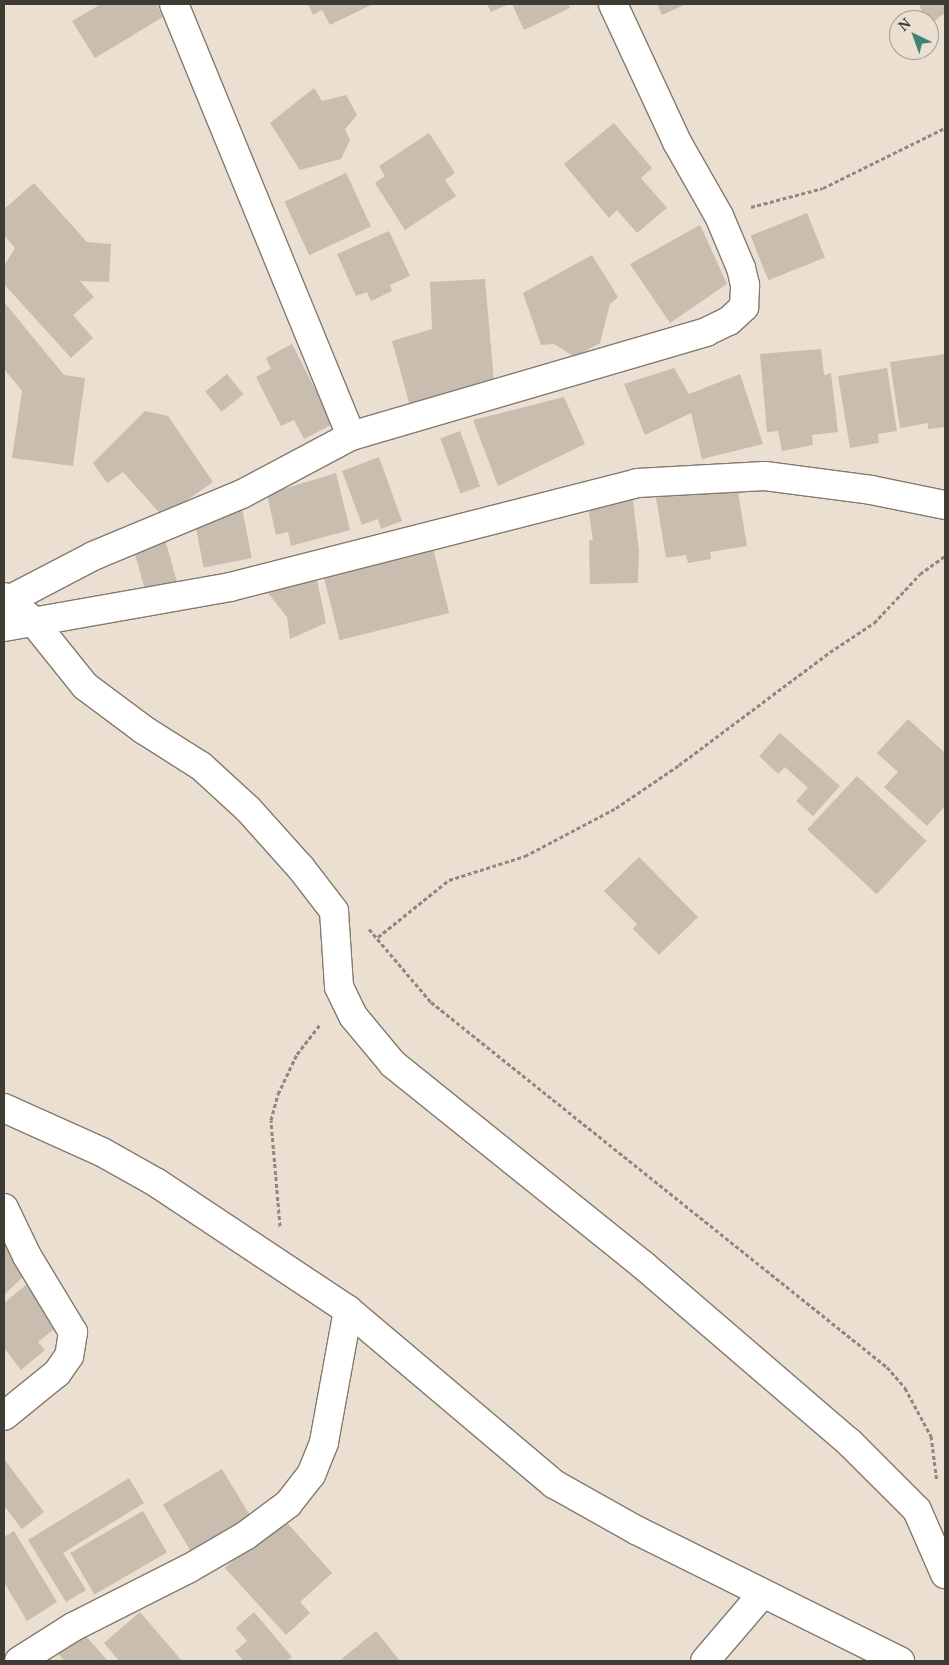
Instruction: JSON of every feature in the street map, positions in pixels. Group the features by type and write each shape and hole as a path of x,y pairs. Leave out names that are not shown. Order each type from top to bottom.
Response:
{"street":[{"path":"174,4 351,436"},
{"path":"5,608 93,556 242,494 351,436 706,332 729,320 744,307 745,285 719,216 677,142 613,4"},
{"path":"32,620 230,587 637,483 765,476 871,490 945,505"},
{"path":"5,608 32,620 85,686 144,730 201,766 248,809 301,868 334,911 339,988 353,1016 394,1064 642,1265 849,1442 917,1510 945,1574"},
{"path":"4,1108 102,1152 157,1183 348,1310 554,1484 636,1530 900,1661"},
{"path":"4,1208 27,1256 73,1332 69,1356 57,1373 4,1416"},
{"path":"28,1659 73,1627 229,1546 288,1504 311,1475 324,1442 348,1310"},
{"path":"705,1661 763,1593"}],"path":[{"path":"719,216 823,188 945,128"},
{"path":"378,937 449,880 526,856 616,808 679,765 830,652 874,623 920,574 945,556"},
{"path":"334,911 360,922 378,937 431,1002 887,1367 905,1388 931,1436 937,1485 928,1533"},
{"path":"283,1266 271,1120 278,1094 297,1054 320,1023 339,988"}],"building":[{"path":"101,4 156,4 163,17 95,58 72,21"},
{"path":"308,4 373,4 330,25 322,10 313,15"},
{"path":"487,4 509,4 491,12"},
{"path":"512,4 568,4 570,8 524,30"},
{"path":"657,4 686,4 662,15"},
{"path":"919,4 945,4 945,17 943,14 939,17 939,10 921,10"},
{"path":"314,88 322,101 346,95 357,115 345,129 350,140 341,159 300,170 270,123"},
{"path":"614,123 652,168 641,178 667,208 637,233 617,210 609,218 564,164"},
{"path":"429,133 455,173 445,180 456,196 405,230 375,183 385,176 379,166"},
{"path":"346,173 371,226 309,255 284,202"},
{"path":"34,183 87,242 111,244 109,282 80,281 94,297 73,315 93,338 71,358 4,284 4,266 15,248 4,235 4,209"},
{"path":"807,213 825,258 768,280 750,236"},
{"path":"700,225 727,284 670,323 630,264"},
{"path":"389,231 410,276 390,285 392,291 371,301 367,292 356,296 337,254"},
{"path":"592,255 618,297 610,304 600,343 575,357 554,344 541,345 523,293"},
{"path":"485,279 494,382 410,406 392,341 432,329 430,282"},
{"path":"4,302 64,375 85,378 73,466 12,458 22,391 4,369"},
{"path":"292,344 333,424 304,439 294,420 281,426 256,377 271,369 266,358"},
{"path":"821,349 824,375 831,373 838,432 812,435 813,445 782,451 778,431 767,432 760,354"},
{"path":"945,354 945,427 928,429 928,423 900,428 890,362"},
{"path":"674,368 689,394 740,374 763,444 702,459 691,413 645,435 624,384"},
{"path":"887,368 897,431 878,434 879,443 850,448 838,376"},
{"path":"227,374 243,394 222,412 205,392"},
{"path":"564,397 585,444 498,486 473,420"},
{"path":"145,411 168,416 213,482 163,517 123,472 107,483 93,463"},
{"path":"460,431 480,486 460,494 440,438"},
{"path":"379,457 402,521 381,529 378,519 362,525 342,471"},
{"path":"336,473 350,530 291,546 288,532 276,535 267,494"},
{"path":"737,486 747,546 710,552 711,559 688,563 686,555 666,558 655,492"},
{"path":"633,500 639,552 638,583 590,584 589,540 593,541 588,506"},
{"path":"242,508 252,558 204,567 194,517"},
{"path":"164,536 177,582 146,591 132,545"},
{"path":"432,544 449,613 340,640 322,571"},
{"path":"317,580 326,623 290,639 287,617 264,588"},
{"path":"908,719 945,753 945,806 927,826 884,787 898,772 877,753"},
{"path":"780,733 840,786 813,816 796,801 808,788 785,767 778,774 759,756"},
{"path":"857,776 926,841 877,894 807,829"},
{"path":"639,857 698,917 659,955 633,929 637,924 604,891"},
{"path":"4,1241 31,1269 4,1295"},
{"path":"32,1280 64,1321 38,1342 45,1350 21,1370 4,1348 4,1303"},
{"path":"4,1459 44,1512 22,1529 4,1506"},
{"path":"222,1469 250,1516 191,1552 163,1505"},
{"path":"129,1478 144,1503 63,1553 86,1590 66,1602 28,1540"},
{"path":"143,1511 167,1553 94,1595 70,1553"},
{"path":"282,1517 332,1573 300,1602 310,1613 286,1635 225,1568"},
{"path":"14,1531 57,1602 27,1621 4,1582 4,1537"},
{"path":"140,1612 182,1661 119,1661 104,1643"},
{"path":"254,1612 292,1657 287,1661 240,1661 242,1659 235,1651 247,1641 236,1628"},
{"path":"376,1631 400,1661 339,1661"},
{"path":"83,1633 108,1661 65,1661 58,1654"}]}
